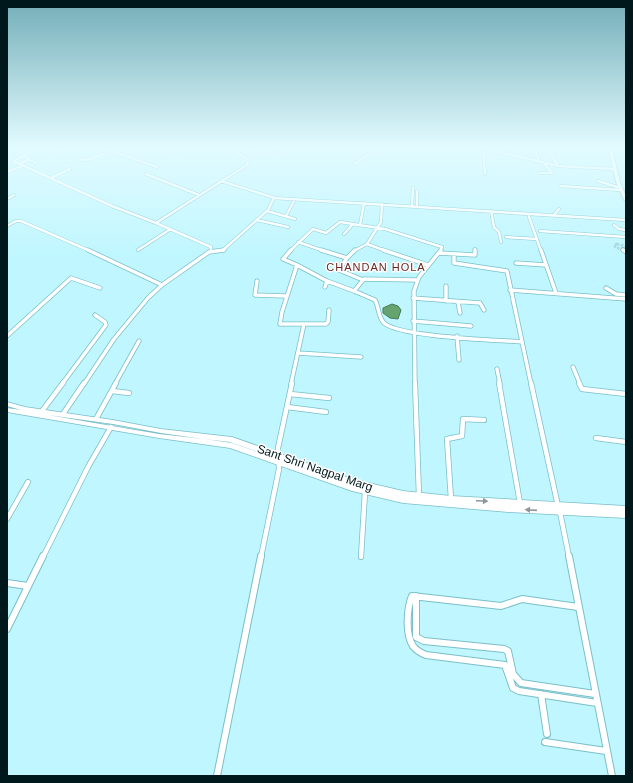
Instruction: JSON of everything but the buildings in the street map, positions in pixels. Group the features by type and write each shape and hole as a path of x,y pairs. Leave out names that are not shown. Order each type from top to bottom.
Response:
{"main road":[{"path":"619,185 626,200"},
{"name":"Sant Shri Nagpal Marg","path":"8,408 42,411 161,431 232,440 365,492 419,502 559,509 626,509"},
{"name":"Sant Shri Nagpal Marg","path":"8,408 159,436 230,445 370,487 419,496 520,503 559,509 626,516"}],"street":[{"path":"66,185 211,247 212,251"},
{"path":"173,185 199,195"},
{"path":"156,223 215,185"},
{"path":"232,185 275,198 626,220"},
{"path":"609,185 620,188"},
{"path":"560,186 620,188"},
{"path":"412,206 413,188"},
{"path":"417,191 417,207"},
{"path":"7,199 14,195"},
{"path":"63,414 114,339 148,298 162,285 212,251 222,251 267,211 275,198"},
{"path":"286,216 295,199"},
{"path":"360,225 364,203"},
{"path":"367,244 378,228 382,204"},
{"path":"554,216 559,209"},
{"path":"267,211 295,218"},
{"path":"491,211 494,227 499,232 501,242"},
{"path":"528,214 556,293"},
{"path":"256,220 288,227"},
{"path":"7,226 16,221 21,221 64,238 162,285"},
{"path":"419,496 413,332 414,298 417,280 442,249 441,246 378,228 340,222 326,233 312,229 283,258 327,281 375,300 378,312 385,324 413,332 522,342"},
{"path":"344,234 353,224"},
{"path":"614,225 619,229 626,230"},
{"path":"138,250 169,230"},
{"path":"540,231 626,237"},
{"path":"506,237 537,239"},
{"path":"298,242 347,258"},
{"path":"417,280 363,280 340,271 339,268 362,244 367,244 428,265"},
{"path":"439,253 476,255 475,249"},
{"path":"454,254 454,263 506,270 559,509 612,776"},
{"path":"516,263 546,265"},
{"path":"297,265 286,296 280,324 326,324 328,310"},
{"path":"7,336 71,278 100,288"},
{"path":"354,291 363,280"},
{"path":"257,281 255,295 286,296"},
{"path":"325,287 327,281"},
{"path":"446,286 446,301"},
{"path":"606,288 616,294 626,295"},
{"path":"510,290 626,299"},
{"path":"414,298 480,304 484,310"},
{"path":"458,302 460,313"},
{"path":"42,411 106,325 105,322 95,315"},
{"path":"413,321 471,326"},
{"path":"217,776 279,459 278,448 304,324"},
{"path":"457,336 459,360"},
{"path":"96,419 139,342"},
{"path":"298,353 362,357"},
{"path":"573,367 582,389 626,394"},
{"path":"497,369 520,503"},
{"path":"112,391 128,393"},
{"path":"290,394 329,398"},
{"path":"287,407 326,412"},
{"path":"451,499 447,439 462,436 463,419 484,420"},
{"path":"7,629 88,467 111,427"},
{"path":"596,438 626,442"},
{"path":"7,519 28,482"},
{"path":"361,557 365,492"},
{"path":"7,583 28,586"},
{"path":"578,607 522,599 501,606 416,596 411,597 408,637 418,652 432,656 505,665 507,667 513,688 520,691 597,703"},
{"path":"416,596 416,637 424,641 504,649 508,651 513,674 521,683 595,694"},
{"path":"541,694 547,734"},
{"path":"545,742 606,751"}],"shaded area":[{"path":"392,304 398,306 401,310 398,319 390,318 383,313 383,308"}],"tunnel":[{"path":"617,244 624,246 625,249 616,248 614,245 617,244"}],"district":[{"name":"CHANDAN HOLA","path":"376,267"}]}
